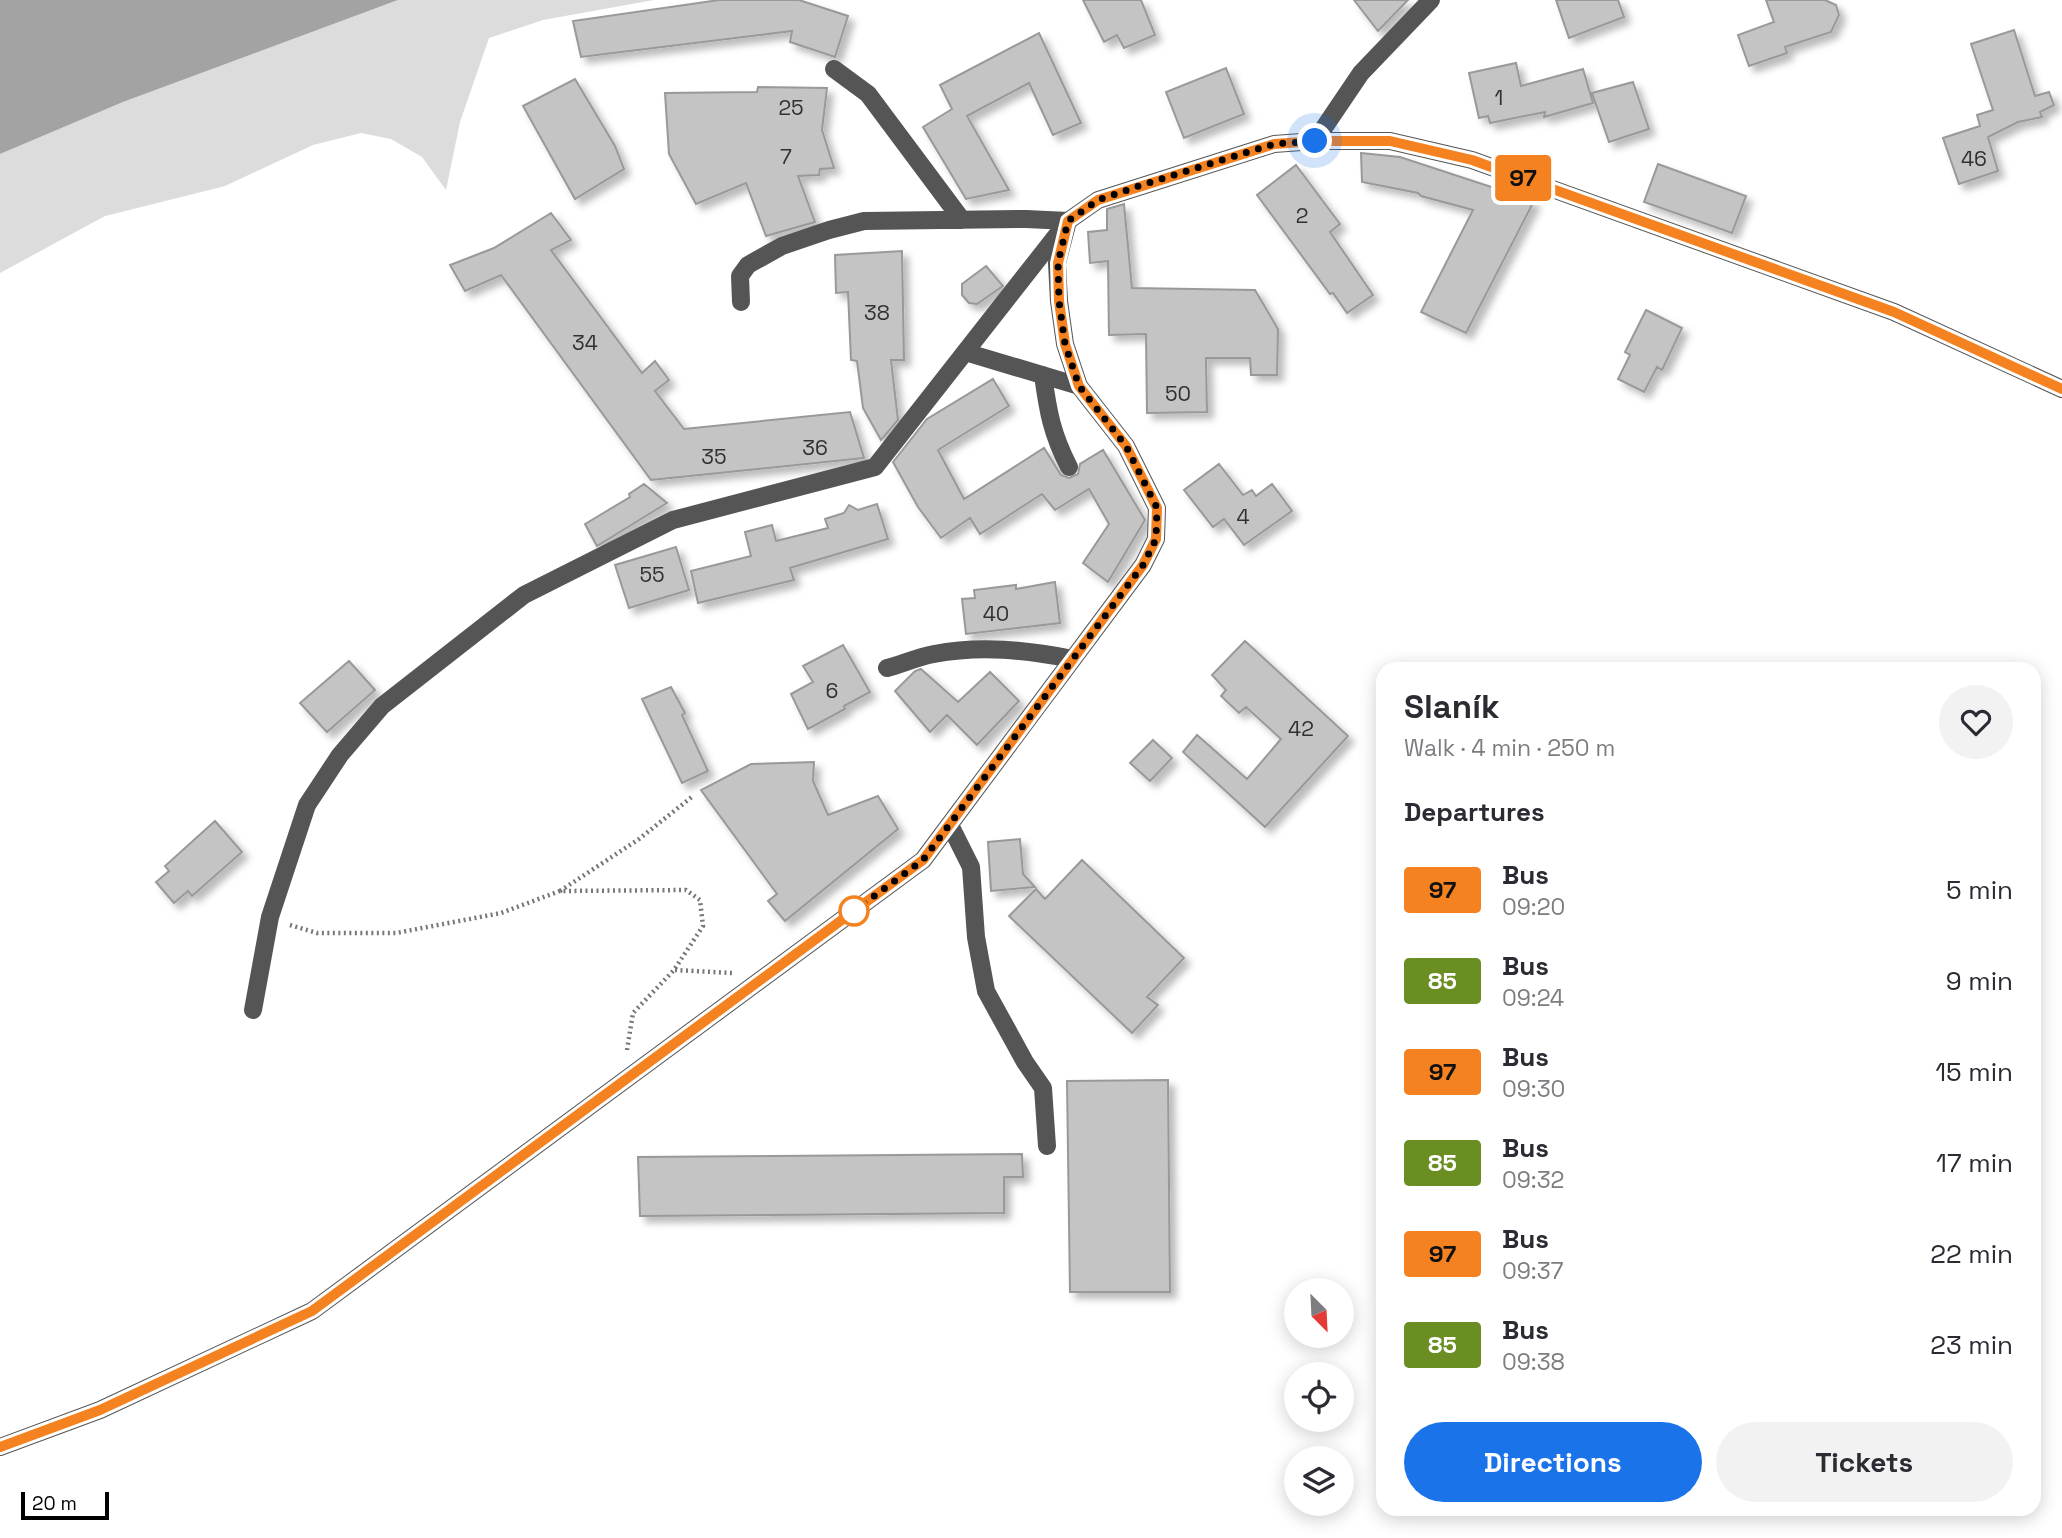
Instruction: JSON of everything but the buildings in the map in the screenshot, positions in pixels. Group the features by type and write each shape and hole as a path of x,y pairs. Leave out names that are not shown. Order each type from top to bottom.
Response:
{"street":[{"path":"1315,141 1361,73 1432,0"},
{"path":"834,69 868,93 962,220"},
{"path":"253,1010 270,917 307,805 340,755 383,706 524,595 673,520 875,467 1068,221 1098,200 1274,144 1390,141 1472,160 1894,312 2062,389"},
{"path":"741,302 740,276 748,265 782,246 864,221 1068,221"},
{"path":"0,1447 100,1410 312,1311 923,860 1143,565 1156,539 1157,508 1126,446 1079,386 1065,344 1059,301 1058,263 1068,221"},
{"path":"965,352 1079,386"},
{"path":"1043,375 1049,417 1056,442 1069,467"},
{"path":"887,668 932,654 979,648 1027,650 1073,659"},
{"path":"950,825 971,867 976,937 986,991 1043,1088 1048,1146"}],"path":[{"path":"270,917 317,933 396,933 501,913 560,891 639,839 693,796"},
{"path":"560,891 686,890 700,900 704,926 674,970 633,1013 622,1082"},
{"path":"674,970 768,974"}],"shaded area":[{"path":"0,0 398,0 123,102 0,154"},
{"path":"398,0 654,0 543,20 489,38 460,122 446,190 422,157 391,139 361,133 313,145 225,186 105,216 0,273 0,154 123,102"}],"bus line":[{"name":"97","path":"0,1447 100,1410 312,1311 923,860 1143,565 1156,539 1157,508 1126,446 1079,386 1065,344 1059,301 1058,263 1068,221 1098,200 1274,144 1390,141 1472,160 1894,312 2062,389"}],"route":[{"path":"854,911 923,860 1143,565 1156,539 1157,508 1126,446 1079,386 1065,344 1059,301 1058,263 1068,221 1098,200 1145,184 1274,144 1315,141"}]}
